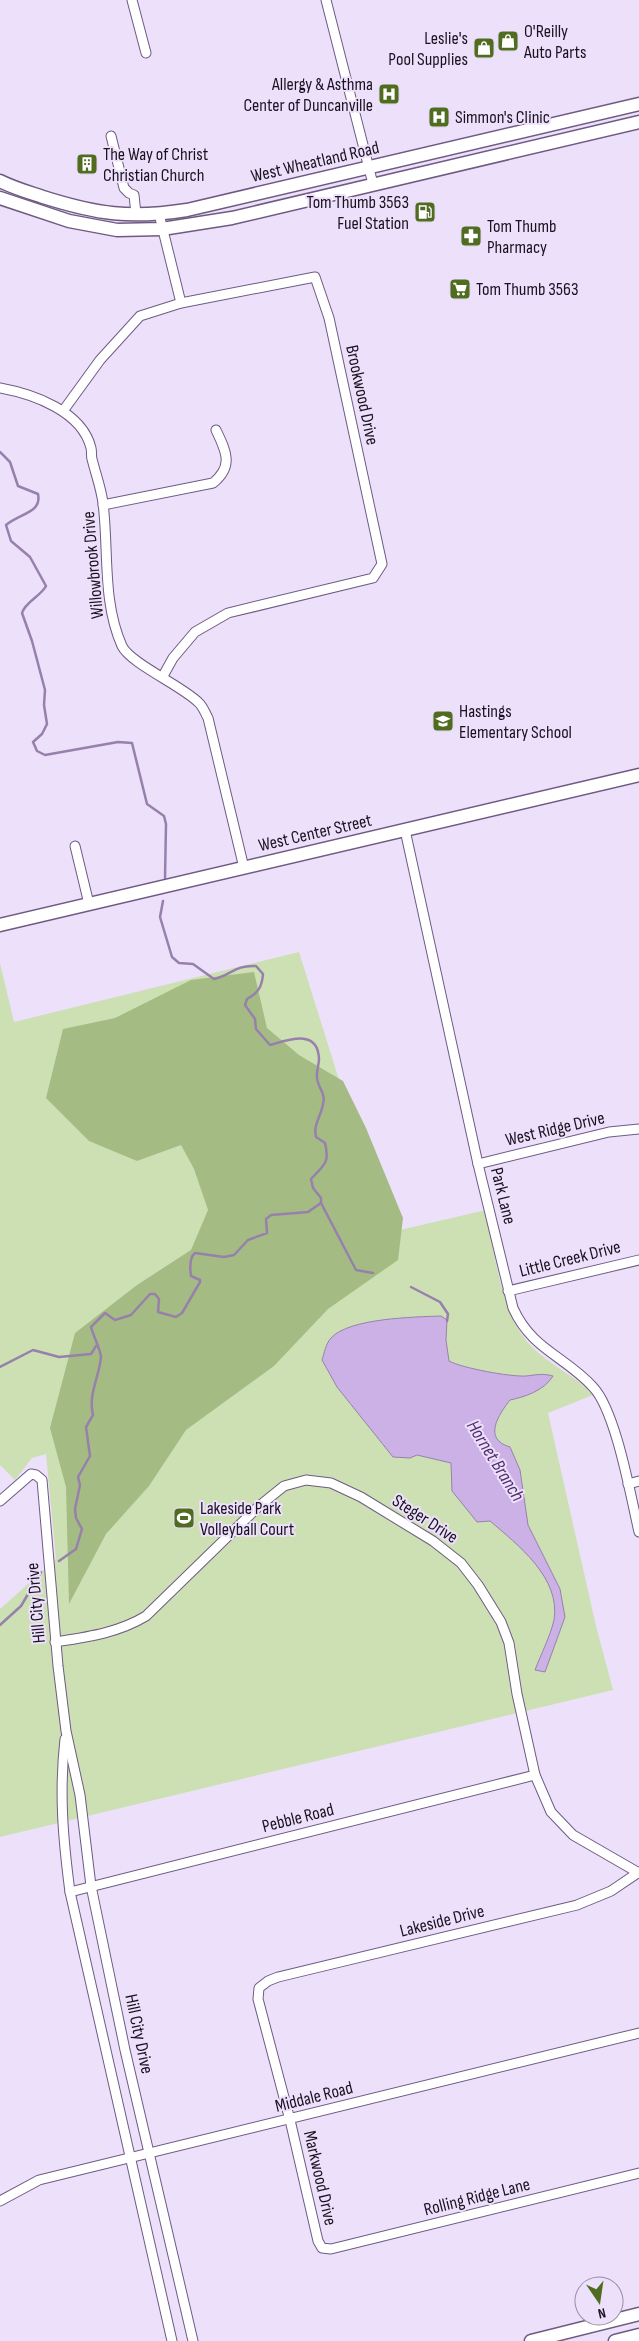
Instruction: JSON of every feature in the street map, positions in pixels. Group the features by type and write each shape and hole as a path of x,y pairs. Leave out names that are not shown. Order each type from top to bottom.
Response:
{"main road":[{"name":"West Wheatland Road","path":"0,181 16,189 105,214 159,214 187,210 639,104"},
{"path":"561,122 566,139"},
{"name":"West Wheatland Road","path":"0,198 69,221 117,230 162,229 232,218 639,122"},
{"name":"West Center Street","path":"0,925 639,775"},
{"path":"534,2341 639,2314"},
{"path":"615,2341 639,2335"}],"street":[{"path":"132,0 146,52"},
{"path":"326,0 373,184"},
{"path":"111,136 124,188 134,195 136,214"},
{"path":"159,214 181,303"},
{"name":"Brookwood Drive","path":"63,411 100,360 140,316 181,303 315,276 329,318 382,564 373,578 228,613 195,632 173,658 163,676"},
{"name":"Willowbrook Drive","path":"0,388 34,396 63,411 82,432 91,448 91,458 100,482 103,504 108,592 112,620 123,648 130,656 163,676 200,703 208,718 244,868"},
{"path":"103,504 213,483 223,475 226,465 225,449 216,430"},
{"name":"Park Lane","path":"405,830 478,1164 513,1308 520,1324 532,1337 574,1370 598,1393 605,1405 628,1484 639,1532"},
{"path":"75,846 89,904"},
{"name":"West Ridge Drive","path":"478,1164 609,1132 639,1129"},
{"name":"Little Creek Drive","path":"508,1291 639,1260"},
{"name":"Hill City Drive","path":"0,1501 31,1474 36,1475 42,1480 55,1642 66,1731 80,1795 91,1886 125,2050 193,2341"},
{"name":"Steger Drive","path":"55,1642 107,1633 130,1626 146,1616 258,1507 284,1486 306,1480 330,1483 361,1497 433,1541 461,1563 478,1585 500,1622 509,1643 517,1694 535,1775 551,1812 573,1834 639,1872"},
{"path":"628,1484 639,1481"},
{"name":"Hill City Drive","path":"66,1731 61,1778 61,1820 70,1892 172,2341"},
{"name":"Pebble Road","path":"70,1892 535,1775"},
{"name":"Lakeside Drive","path":"258,1999 259,1988 268,1981 577,1905 611,1892 639,1872"},
{"name":"Markwood Drive","path":"258,1999 290,2120 318,2241 322,2248"},
{"name":"Middale Road","path":"0,2202 39,2180 130,2156 290,2120 639,2033"},
{"name":"Rolling Ridge Lane","path":"322,2248 331,2249 639,2173"}],"green space":[{"path":"299,952 387,1233 486,1210 500,1282 512,1317 521,1333 538,1353 593,1395 548,1413 596,1626 613,1690 0,1837 0,1609 56,1559 46,1454 32,1458 15,1480 0,1465 0,963 14,1022"},
{"path":"254,972 267,1028 299,1055 343,1081 366,1128 403,1218 398,1260 328,1309 274,1366 186,1430 149,1486 106,1534 69,1604 66,1487 50,1428 75,1333 137,1285 191,1250 208,1210 194,1169 181,1145 137,1161 89,1141 46,1098 63,1029 115,1018 191,980"}],"water":[{"path":"441,1316 447,1320 446,1340 449,1361 498,1374 526,1376 542,1374 553,1376 539,1389 510,1400 501,1412 495,1426 497,1438 510,1447 520,1470 528,1525 560,1589 565,1617 545,1672 535,1670 554,1620 554,1605 551,1590 535,1564 490,1521 477,1522 452,1491 451,1463 417,1455 410,1458 393,1457 337,1387 322,1360 329,1340 340,1331 352,1326 383,1320"}],"waterway":[{"name":"Hornet Branch","path":"0,452 10,462 18,486 38,494 37,505 33,509 6,525 11,541 30,557 46,586 26,606 22,613 32,641 45,690 44,705 47,724 42,734 33,742 37,751 45,755 118,742 132,743 147,804 164,816 166,824 165,878"},
{"name":"Hornet Branch","path":"163,901 160,917 172,957 179,963 193,964 214,979 243,967 256,966 263,974 262,983 257,992 247,999 245,1005 255,1019 256,1029 270,1045 301,1038 313,1043 317,1049 319,1059 317,1078 324,1100 315,1132 316,1137 325,1143 327,1155 325,1163 311,1179 313,1188 321,1198 321,1203 356,1270 373,1273"},
{"path":"59,1561 76,1549 82,1529 76,1518 75,1509 80,1485 78,1477 90,1456 86,1427 93,1415 92,1400 101,1357 91,1327 105,1313 115,1320 131,1315 150,1294 155,1294 159,1299 158,1312 176,1317 182,1313 200,1282 200,1280 191,1276 191,1261 195,1253 224,1257 234,1255 248,1240 267,1233 266,1219 271,1215 308,1212 321,1203"},
{"name":"Hornet Branch","path":"411,1287 440,1302 448,1314 447,1321"},
{"path":"0,1367 33,1350 59,1357 91,1354 96,1346"},
{"path":"0,1625 21,1606 41,1572"}],"place":[{"name":"O'Reilly Auto Parts","path":"508,41"},
{"name":"Leslie's Pool Supplies","path":"484,48"},
{"name":"Allergy & Asthma Center of Duncanville","path":"389,94"},
{"name":"Simmon's Clinic","path":"439,117"},
{"name":"The Way of Christ Christian Church","path":"87,164"},
{"name":"Tom Thumb 3563 Fuel Station","path":"425,212"},
{"name":"Tom Thumb Pharmacy","path":"471,236"},
{"name":"Tom Thumb 3563","path":"460,289"},
{"name":"Hastings Elementary School","path":"443,721"},
{"name":"Lakeside Park Volleyball Court","path":"184,1518"}]}
